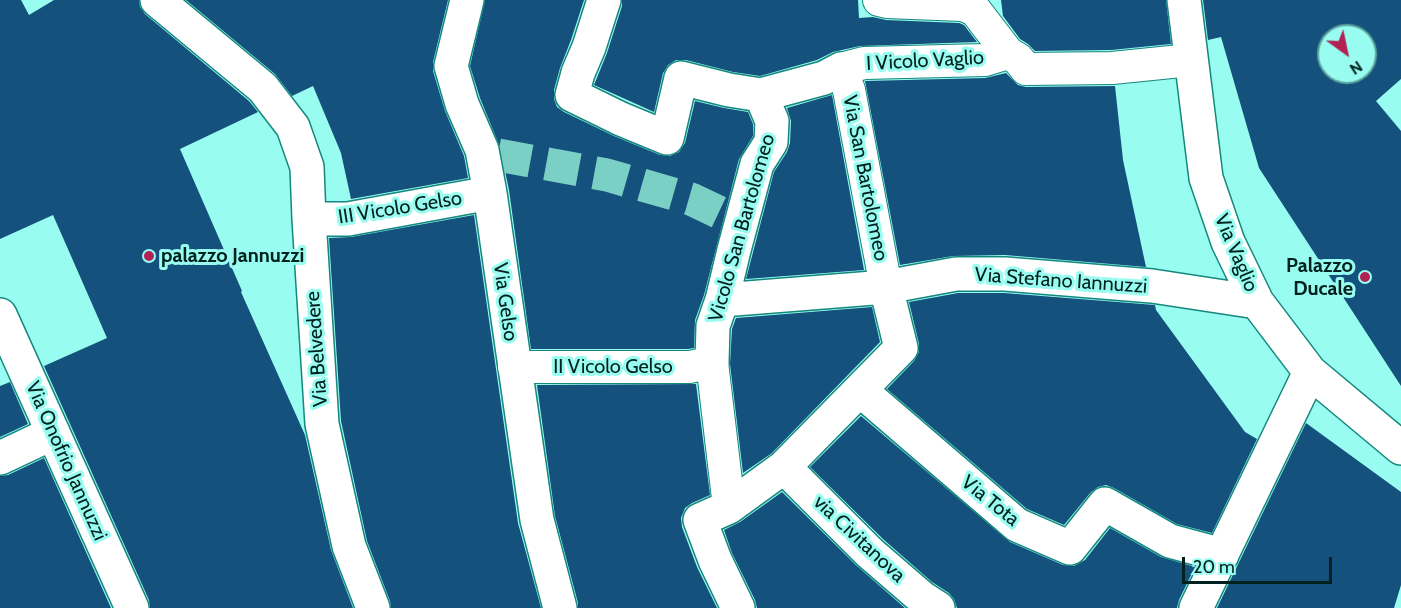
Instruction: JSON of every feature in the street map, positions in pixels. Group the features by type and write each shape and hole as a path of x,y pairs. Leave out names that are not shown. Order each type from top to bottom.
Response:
{"street":[{"name":"Via Belvedere","path":"157,0 263,88 293,127 307,167 322,424 349,546 373,608"},
{"name":"Via Gelso","path":"466,0 451,66 462,104 490,153 490,193 537,520 560,608"},
{"path":"604,0 572,95 667,138 681,78 761,95 824,78 841,69"},
{"path":"879,0 963,5 975,10 1008,53 1018,59 1026,69 1112,68 1191,60"},
{"name":"Via Vaglio","path":"1184,0 1206,178 1228,242 1257,302 1310,372 1401,448"},
{"name":"I Vicolo Vaglio","path":"841,69 864,63 985,60 1008,53"},
{"name":"Via San Bartolomeo","path":"841,69 849,90 886,287"},
{"name":"Vicolo San Bartolomeo","path":"712,362 713,326 722,300 736,221 758,164 771,142 771,121 761,95"},
{"name":"III Vicolo Gelso","path":"309,219 348,219 490,193"},
{"name":"Via Stefano Iannuzzi","path":"722,300 886,287 956,274 1005,273 1152,286 1257,302"},
{"path":"738,608 715,560 700,520 729,507 784,467 902,348 886,287"},
{"name":"Via Onofrio Jannuzzi","path":"0,315 132,608"},
{"path":"712,362 729,507"},
{"name":"II Vicolo Gelso","path":"514,368 690,367 712,362"},
{"path":"1196,608 1310,372"},
{"name":"Via Tota","path":"860,390 1017,525 1070,548 1105,504 1170,541 1222,555"},
{"path":"0,458 53,433"},
{"name":"via Civitanova","path":"784,467 870,553 921,597 938,608"}],"building":[{"path":"0,0 21,0 29,15 54,0 139,0 140,7 145,14 249,101 258,112 180,149 305,435 331,550 353,608 150,608 149,600 44,366 107,338 53,215 0,239"},
{"path":"186,0 448,0 433,62 433,71 445,111 464,156 468,178 351,199 341,153 313,86 292,96 275,74"},
{"path":"485,0 584,0 560,68 554,99 557,107 564,112 614,136 660,155 670,156 679,152 685,143 695,101 748,112 753,124 753,136 739,159 704,295 695,320 694,348 531,349 509,190 500,147 470,66"},
{"path":"622,0 858,0 859,18 959,23 964,25 977,42 860,46 833,52 817,60 760,76 686,60 676,60 668,65 663,73 654,112 594,85 607,53"},
{"path":"1001,0 1166,0 1171,44 1111,50 1035,51 1020,39 1003,16"},
{"name":"Palazzo Ducale","path":"1203,0 1401,0 1401,79 1376,101 1401,131 1401,386 1259,168 1221,37 1208,40"},
{"path":"1006,73 1018,85 1026,87 1115,86 1123,160 1146,267 1005,255 953,256 900,265 865,81 985,78"},
{"path":"832,95 864,270 746,279 774,172 790,143 791,121 787,108"},
{"path":"474,215 518,523 541,608 391,608 367,541 341,421 329,238 351,237"},
{"path":"958,293 1004,293 1155,305 1156,310 1245,432 1257,439 1212,533 1177,524 1106,485 1091,492 1064,525 1027,509 887,389 914,361 919,352 909,302"},
{"path":"872,307 880,342 772,453 743,473 730,364 732,329 736,318"},
{"path":"10,382 28,424 0,437 0,386"},
{"path":"696,384 710,495 685,508 681,518 682,527 697,567 717,608 578,608 555,516 537,385"},
{"path":"861,416 1010,542 1063,565 1074,566 1085,560 1110,528 1161,557 1195,567 1177,608 957,608 949,593 932,582 883,539 810,467"},
{"path":"1306,423 1401,492 1401,585 1394,608 1217,608"},
{"path":"44,458 111,608 0,608 0,476 8,475"},
{"path":"782,492 857,566 905,608 757,608 724,530 740,522"}],"tunnel":[{"path":"498,155 607,175 691,199 731,218"}],"place":[{"name":"palazzo Jannuzzi","path":"149,256"},
{"name":"Palazzo Ducale","path":"1365,277"}]}
